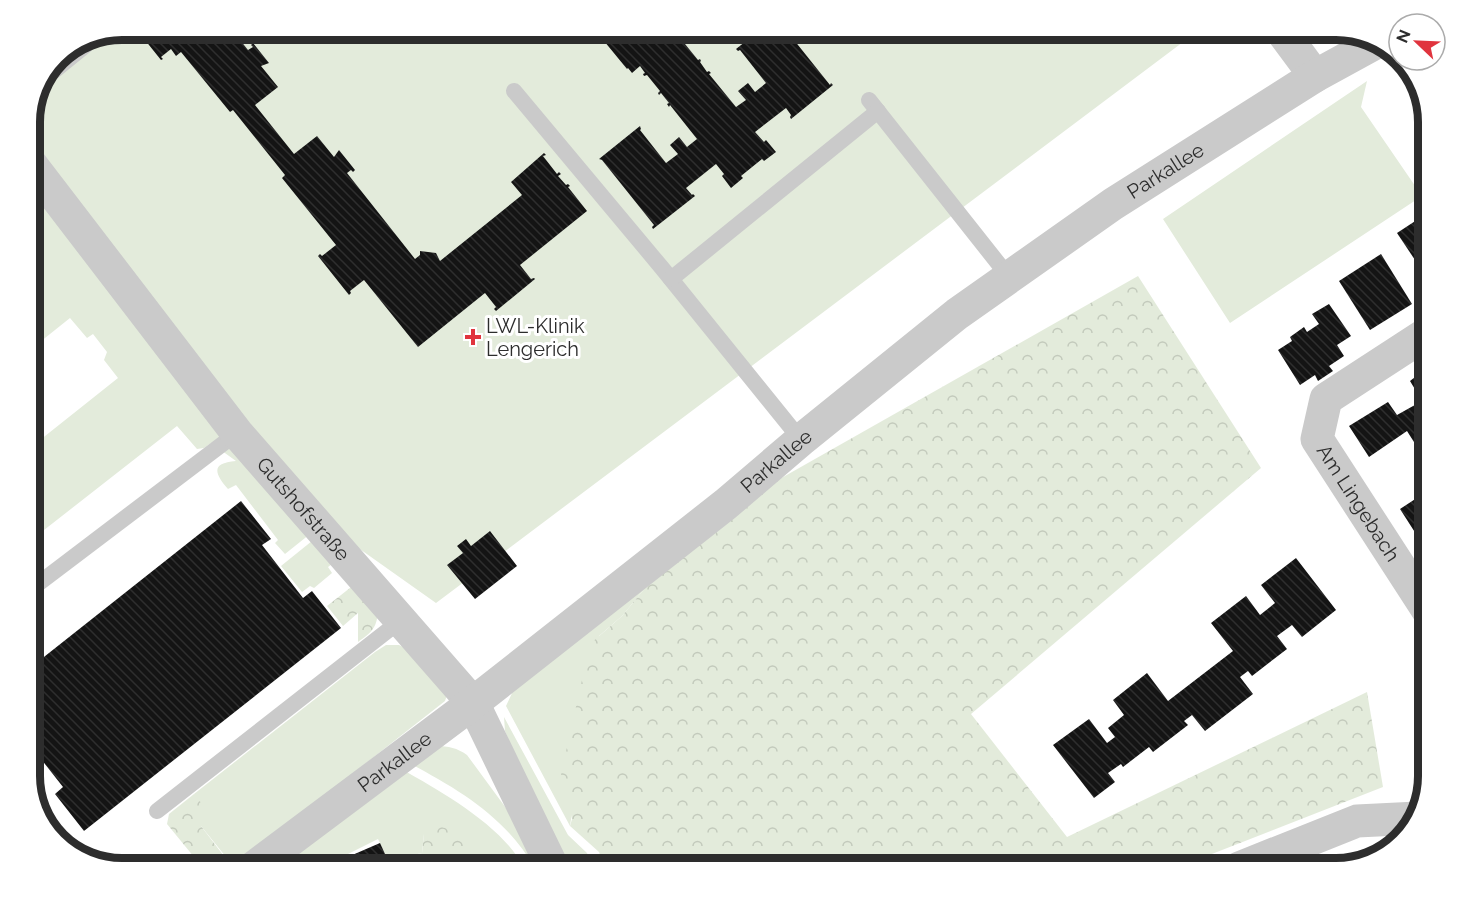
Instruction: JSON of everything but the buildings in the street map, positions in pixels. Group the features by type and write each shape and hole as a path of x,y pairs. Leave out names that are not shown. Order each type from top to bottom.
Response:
{"street":[{"path":"1288,40 1315,76"},
{"name":"Parkallee","path":"266,858 473,703 726,504 957,314 1113,204 1315,76 1368,47"},
{"name":"Gutshofstraße","path":"41,177 237,433 473,703 548,858"},
{"name":"Am Lingebach","path":"1418,339 1326,399 1317,439 1418,592"},
{"path":"1264,858 1357,821 1407,819"}],"lane":[{"path":"514,91 801,440"},
{"path":"670,279 874,105 1010,277"},
{"path":"41,582 237,433"},
{"path":"157,811 400,621"}],"green space":[{"path":"122,40 1186,40 436,603 268,484 310,534 285,554 275,543 278,540 236,485 228,489 220,478 217,470 219,467 222,464 236,461 211,443 204,448 197,449 177,426 41,532 41,439 118,378 104,360 107,352 93,334 87,338 70,318 41,341 41,117 43,101 57,72 68,61 81,51 106,42"},
{"path":"1367,81 1361,107 1418,190 1418,199 1230,323 1163,219"},
{"path":"1138,276 1261,468 971,714 1067,837 1367,692 1383,787 1202,858 601,858 599,852 570,826 572,819 561,774 590,644 622,616 655,576 748,497"},
{"path":"312,541 336,561 328,567 332,573 314,588 310,586 302,592 281,566"},
{"path":"655,576 622,616 599,636 570,826 506,706 513,691"},
{"path":"355,584 378,611 372,630 358,642 358,613 343,626 327,606"},
{"path":"386,645 399,645 407,649 447,695 445,701 245,858 227,858 201,826 194,794"},
{"path":"504,717 568,835 589,858 565,858 505,731"},
{"path":"436,746 453,748 467,755 517,823 531,858 528,858 510,834 481,807 447,784 411,764"},
{"path":"403,770 471,812 502,838 518,858 480,858 424,834 422,853 400,858 387,858 378,839 341,858 291,858"},
{"path":"194,794 206,809 201,826 225,858 195,858 167,824 169,814"},
{"path":"431,824 459,832 483,858 403,858 422,853 424,834"}],"place":[{"name":"LWL-Klinik Lengerich","path":"473,337"}]}
